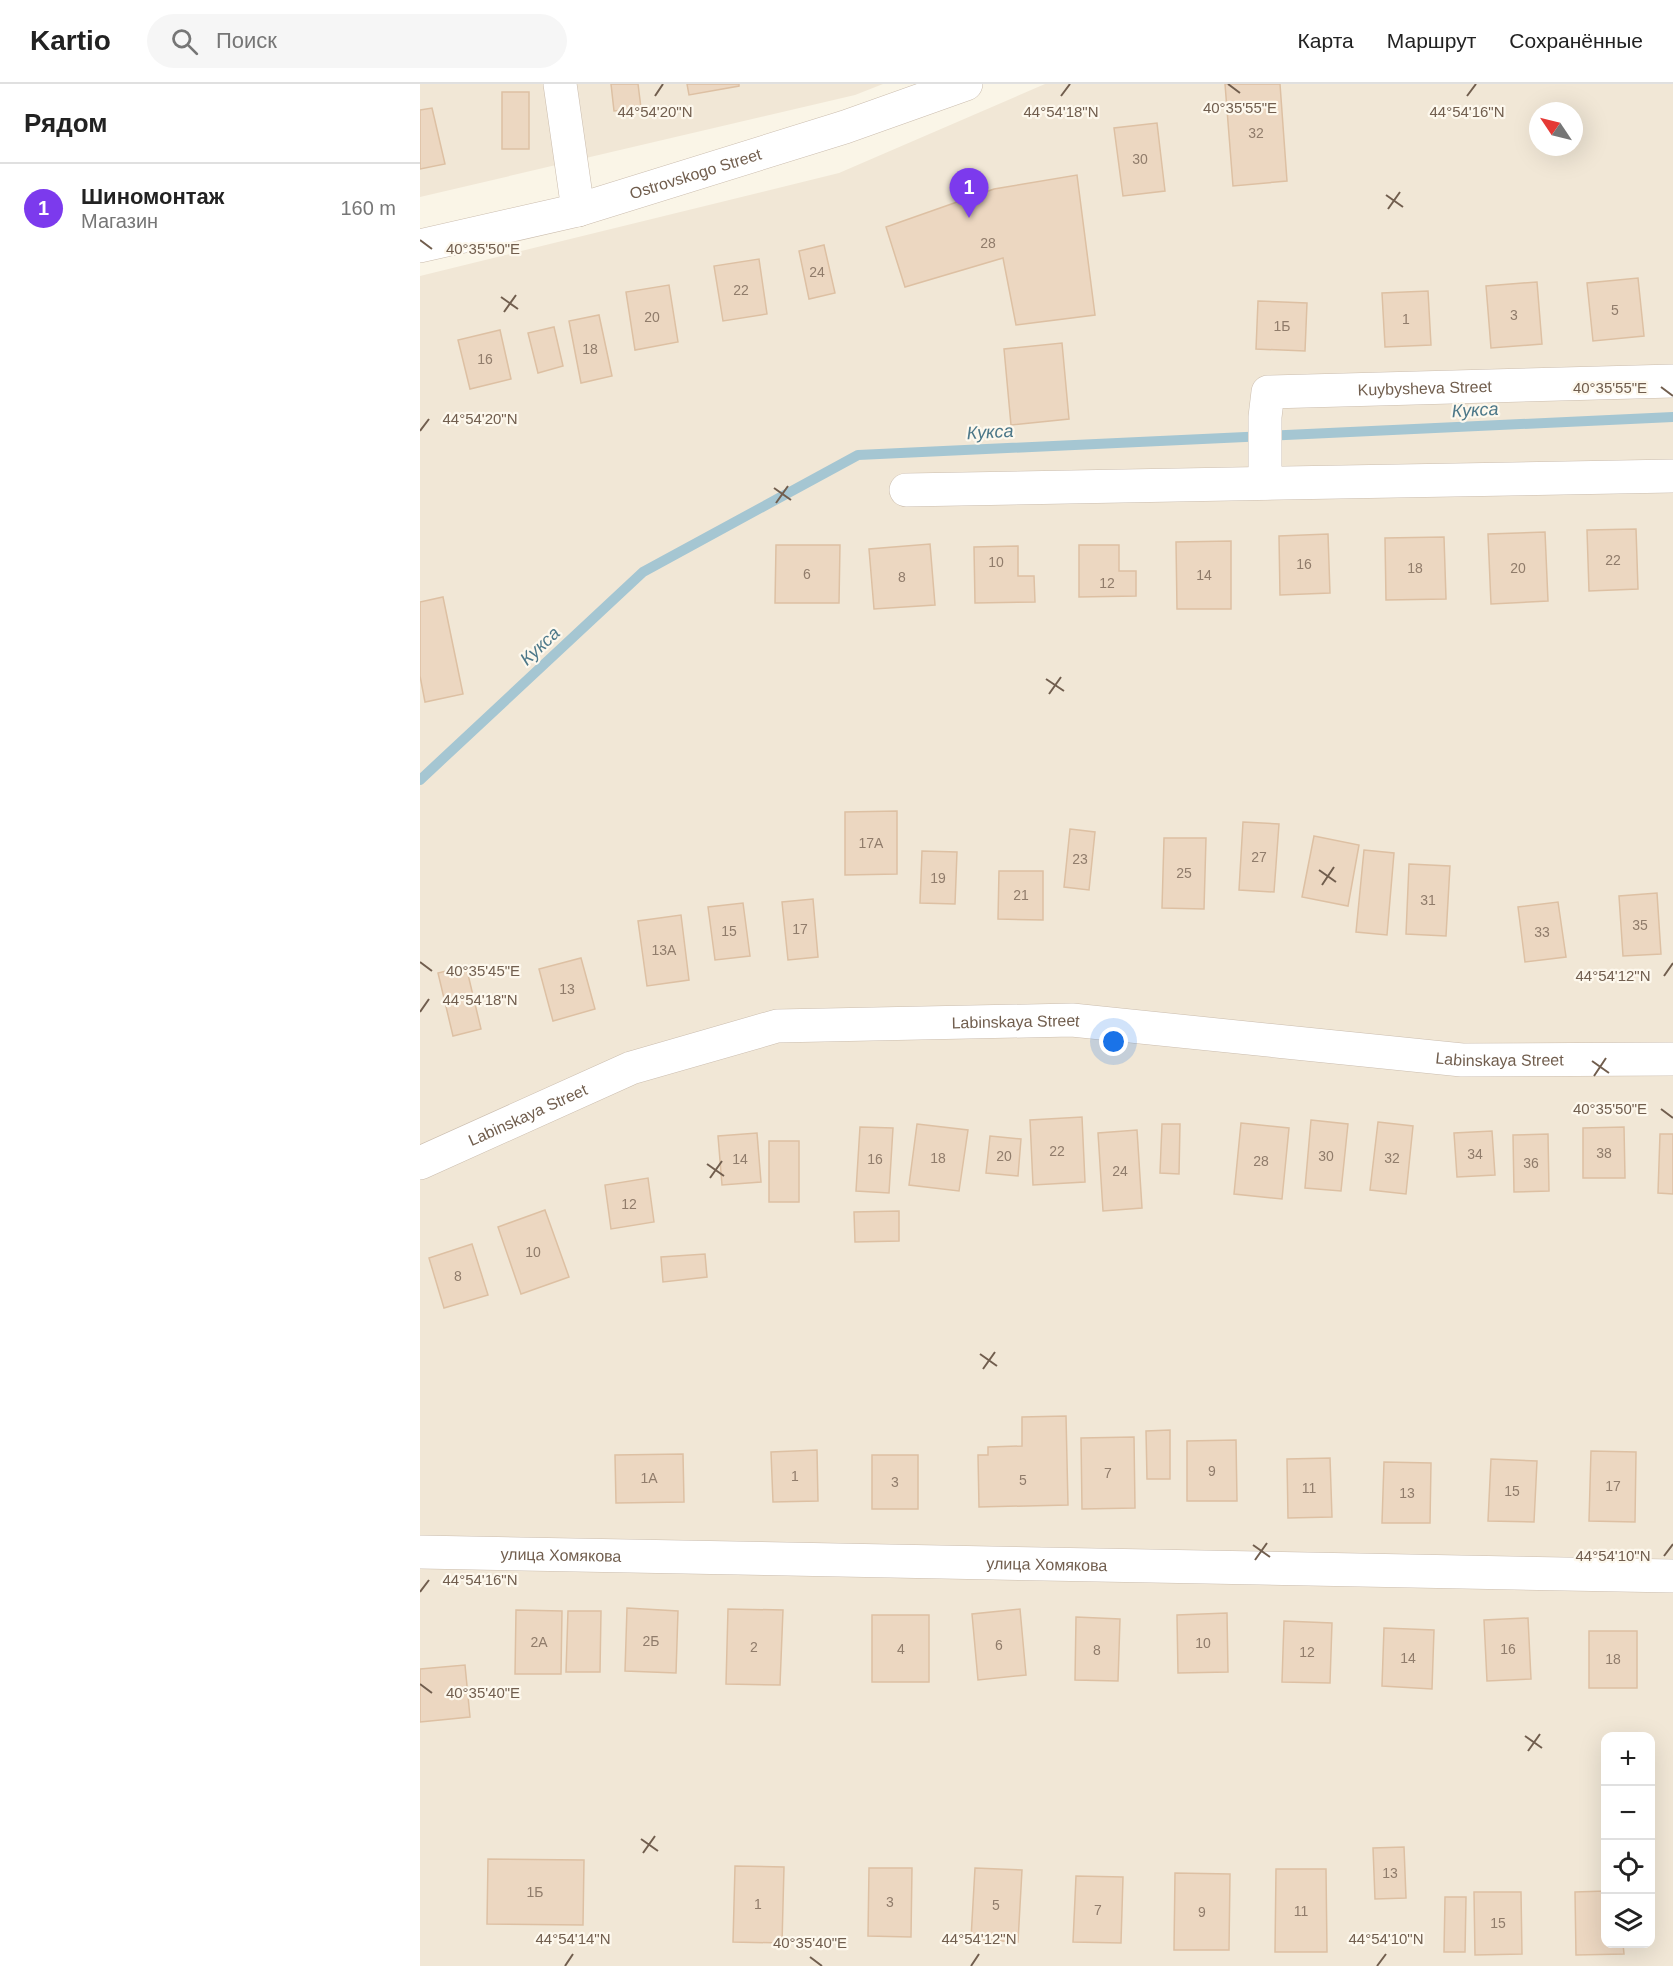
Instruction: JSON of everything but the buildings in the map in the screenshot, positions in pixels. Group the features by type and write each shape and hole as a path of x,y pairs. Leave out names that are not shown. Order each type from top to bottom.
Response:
{"street":[{"path":"560,84 578,210"},
{"name":"Ostrovskogo Street","path":"420,246 578,210 844,127 966,84"},
{"name":"Kuybysheva Street","path":"1266,468 1265,417 1268,392 1673,381"},
{"path":"906,490 1266,468 1673,476"},
{"name":"Labinskaya Street","path":"420,1162 630,1068 777,1026 1072,1020 1462,1060 1673,1059"},
{"name":"улица Хомякова","path":"420,1552 1673,1576"}],"shaded area":[{"path":"420,84 883,84 855,95 420,197"},
{"path":"1045,84 1673,84 1673,1966 420,1966 420,276 839,173"}],"waterway":[{"name":"Кукса","path":"420,780 643,572 858,455 1673,417"}],"place":[{"name":"Шиномонтаж","path":"969,218"}]}
